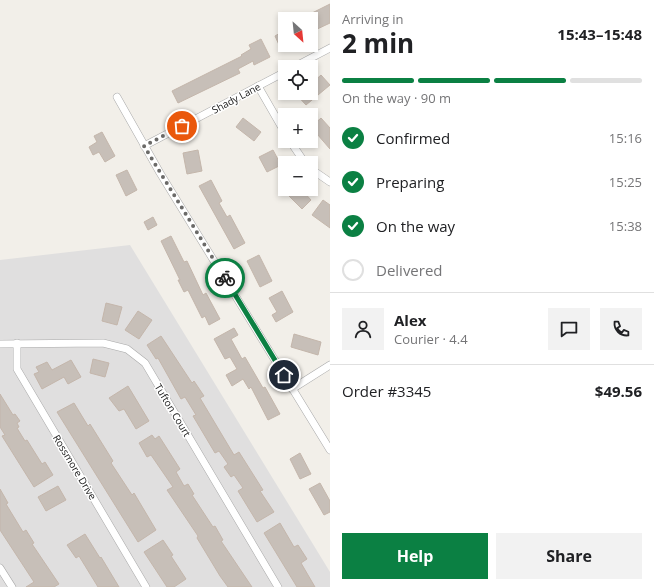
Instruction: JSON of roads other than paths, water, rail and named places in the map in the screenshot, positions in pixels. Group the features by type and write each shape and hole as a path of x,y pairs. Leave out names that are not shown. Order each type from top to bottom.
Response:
{"street":[{"path":"307,60 330,48"},
{"name":"Shady Lane","path":"144,146 278,76"},
{"path":"258,86 278,121"},
{"path":"117,97 144,146 330,450"},
{"path":"318,174 330,182"},
{"name":"Rossmore Drive","path":"17,343 17,369 146,587"},
{"name":"Tufton Court","path":"0,344 103,344 127,349 145,363 278,587"},
{"path":"292,389 330,366"},
{"path":"0,568 12,587"}]}
